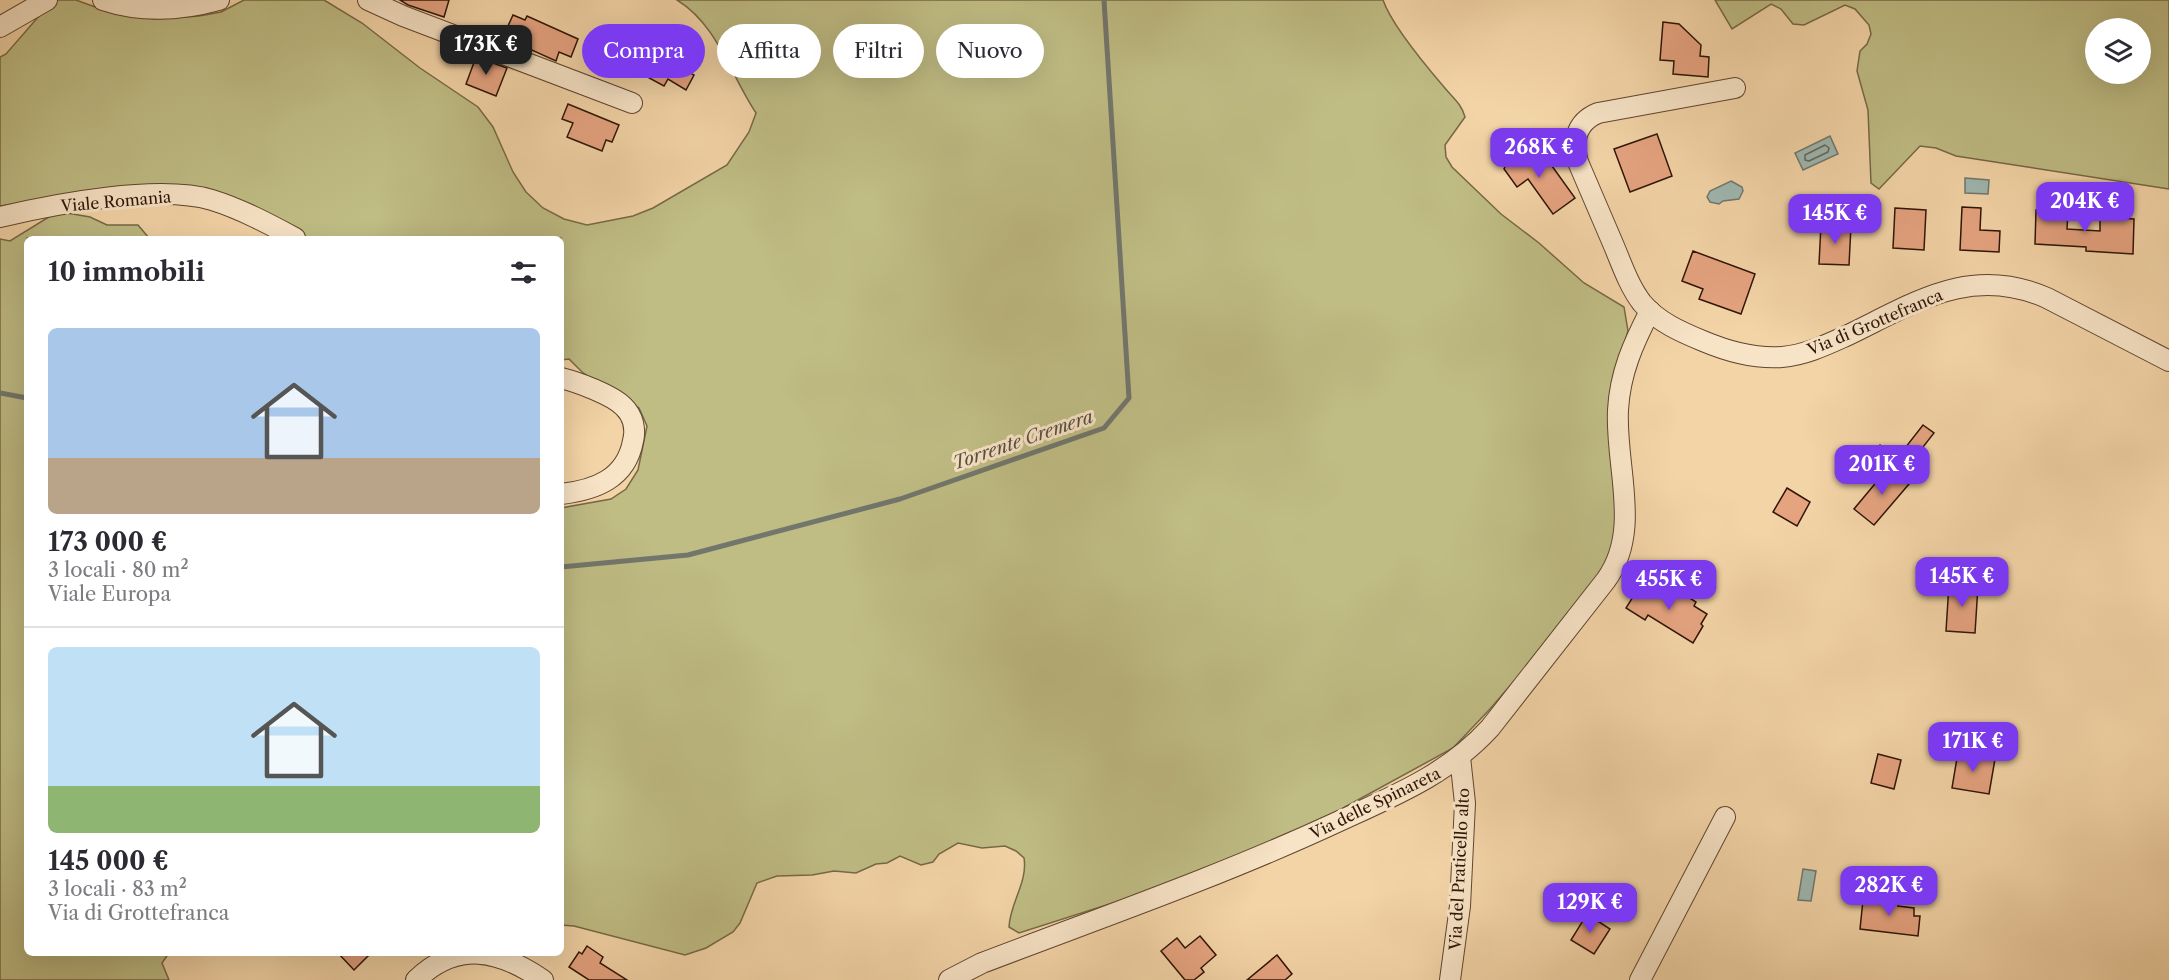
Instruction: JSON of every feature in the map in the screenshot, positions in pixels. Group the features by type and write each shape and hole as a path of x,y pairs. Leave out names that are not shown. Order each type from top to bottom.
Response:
{"street":[{"path":"0,27 47,0"},
{"path":"103,0 132,8 161,10 192,7 219,0"},
{"path":"369,0 403,16 632,103"},
{"name":"Via di Grottefranca","path":"1735,88 1598,113 1587,119 1576,135 1576,155 1634,290 1650,311 1680,331 1724,350 1755,357 1782,357 1821,347 1939,293 1973,284 2000,284 2028,290 2047,298 2169,361"},
{"name":"Viale Romania","path":"0,217 93,200 182,195 229,206 291,236"},
{"name":"Via delle Spinareta","path":"949,980 982,963 1252,861 1407,789 1441,771 1460,757 1490,728 1617,562 1623,545 1624,520 1618,414 1620,391 1626,360 1650,311"},
{"path":"564,379 622,404 632,417 635,435 627,460 612,478 591,489 564,494"},
{"name":"Via del Praticello alto","path":"1450,980 1460,906 1465,803 1460,757"},
{"path":"1640,980 1725,817"},
{"path":"416,980 442,961 455,956"},
{"path":"496,956 519,964 543,980"}],"shaded area":[{"path":"53,0 76,0 109,12 154,19 221,12 244,0 324,0 362,23 420,68 478,107 493,127 513,172 526,192 543,208 564,219 587,225 633,216 653,208 727,165 749,132 756,113 736,78 821,78 821,24 717,24 717,44 705,24 677,0 1383,0 1394,22 1463,112 1465,117 1445,145 1446,157 1452,167 1501,214 1539,243 1584,283 1624,307 1628,331 1616,372 1621,516 1609,561 1569,617 1490,709 1453,748 1345,807 1332,817 1213,871 1019,933 1009,927 1025,867 1024,858 1005,846 982,848 958,843 939,854 933,862 921,865 900,856 887,863 876,864 856,873 834,871 812,875 777,876 757,883 740,923 733,932 706,948 685,955 564,925 564,507 611,499 626,489 638,470 647,426 639,408 583,373 569,359 564,360 564,236 305,236 224,194 192,186 69,195 0,206 0,57 6,54"},
{"path":"1715,0 2169,0 2169,189 1956,156 1936,148 1920,146 1879,189 1871,183 1868,110 1857,71 1860,51 1867,44 1871,34 1869,25 1855,9 1845,5 1804,25 1793,24 1781,9 1771,4 1732,29"},
{"path":"67,213 90,217 107,225 138,225 147,236 24,236 24,956 167,956 162,963 169,980 0,980 0,239 10,241 52,215"}],"water":[{"path":"1830,136 1838,154 1803,170 1795,153"},
{"path":"1965,178 1989,180 1988,194 1965,193"},
{"path":"1731,181 1742,187 1743,191 1739,199 1723,201 1719,204 1710,202 1707,197 1710,191"},
{"path":"1803,869 1816,871 1811,901 1798,900"}],"building":[{"path":"400,0 449,0 444,17"},
{"path":"513,15 525,20 527,16 578,39 571,57 559,52 556,61 503,37"},
{"path":"1663,22 1679,24 1701,45 1700,56 1709,57 1708,77 1673,74 1674,61 1660,60"},
{"path":"476,57 507,68 496,96 466,84"},
{"path":"649,78 692,78 686,90 668,79 664,86"},
{"path":"568,104 619,125 612,142 606,140 602,151 567,137 573,123 562,119"},
{"path":"1657,134 1672,176 1630,192 1614,149"},
{"path":"1530,149 1540,165 1552,166 1575,198 1553,214 1528,179 1517,187 1504,169 1512,151"},
{"path":"1962,207 1981,208 1980,230 2000,231 1999,252 1960,250"},
{"path":"1895,208 1926,210 1924,250 1893,248"},
{"path":"2036,210 2068,211 2067,229 2100,231 2100,217 2134,219 2133,254 2086,251 2086,247 2035,244"},
{"path":"1821,225 1851,226 1849,265 1819,264"},
{"path":"1693,251 1755,274 1741,314 1699,299 1703,289 1682,281"},
{"path":"1923,425 1934,433 1916,456 1905,448"},
{"path":"1880,445 1892,456 1881,468 1870,457"},
{"path":"1889,467 1909,484 1874,525 1854,509"},
{"path":"1787,488 1810,502 1797,526 1773,512"},
{"path":"1641,584 1651,591 1655,585 1675,597 1679,591 1696,602 1694,606 1707,614 1693,643 1648,615 1645,620 1626,608"},
{"path":"1949,584 1978,586 1975,633 1946,631"},
{"path":"1958,752 1995,759 1989,794 1952,788"},
{"path":"1878,754 1901,760 1894,789 1871,783"},
{"path":"1884,897 1899,899 1898,906 1914,908 1914,916 1920,916 1918,936 1860,929 1863,900 1883,901"},
{"path":"1587,914 1610,929 1594,954 1571,940"},
{"path":"1200,936 1216,955 1201,968 1204,972 1194,980 1185,980 1161,951 1177,938 1185,948"},
{"path":"587,946 603,957 600,963 627,980 589,980 569,967 579,952 582,954"},
{"path":"1277,955 1292,974 1285,980 1247,980"},
{"path":"341,956 368,956 354,970"}],"waterway":[{"name":"Torrente Cremera","path":"564,567 688,555 900,499 1104,428 1129,398 1104,0"},
{"name":"Torrente Cremera","path":"0,393 24,397"}]}
